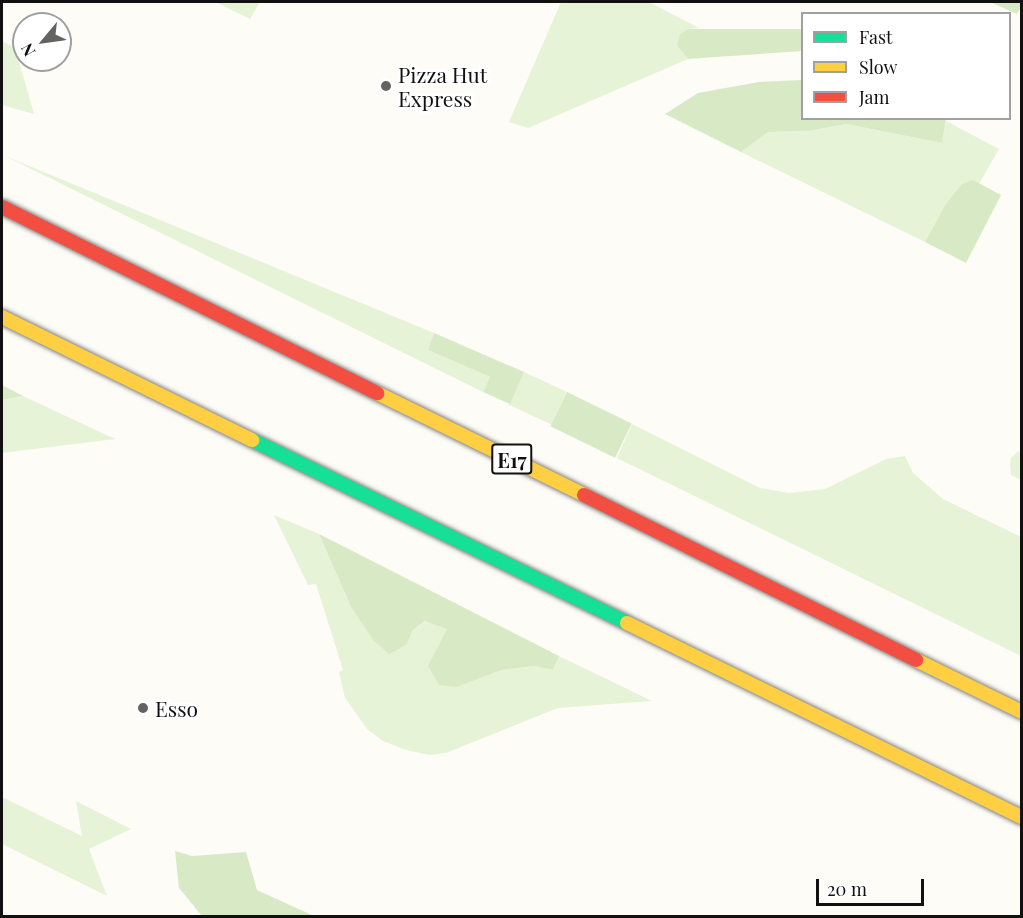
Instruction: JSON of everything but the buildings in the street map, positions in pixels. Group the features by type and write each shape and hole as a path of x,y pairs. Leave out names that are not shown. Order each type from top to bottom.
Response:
{"highway":[{"name":"E17","path":"2,207 1022,712"},
{"path":"2,317 1022,817"}],"green space":[{"path":"215,2 260,2 250,19"},
{"path":"561,2 649,2 699,28 689,29 677,46 688,59 528,128 509,122"},
{"path":"990,2 1021,2 1021,7 1017,14"},
{"path":"689,29 801,29 801,51 688,59 677,46 680,34"},
{"path":"2,41 12,46 12,72 22,72 34,114 2,105"},
{"path":"801,80 801,120 946,120 942,143 846,124 809,131 768,132 741,152 665,114 698,93 759,82"},
{"path":"946,121 999,149 979,184 973,180 945,205 925,242 741,152 768,132 809,131 846,124 942,143"},
{"path":"5,156 434,333 428,350 490,377 483,392"},
{"path":"973,180 1001,195 966,263 925,242 945,205 962,184"},
{"path":"434,333 524,372 510,404 483,392 490,377 428,350"},
{"path":"524,372 567,392 551,424 509,405"},
{"path":"2,385 23,396 2,400"},
{"path":"567,392 632,424 615,458 550,426"},
{"path":"23,396 115,439 2,453 2,400"},
{"path":"632,424 760,488 789,493 825,489 886,459 905,456 913,473 943,499 1021,537 1021,656 617,458"},
{"path":"1018,451 1021,453 1021,480 1011,475 1011,458"},
{"path":"274,515 319,534 351,607 405,645 413,630 426,621 448,629 429,666 457,687 502,670 535,666 553,670 559,656 652,701 558,708 446,753 430,755 406,750 383,741 368,730 345,698 339,672 343,670 316,584 308,585"},
{"path":"319,534 559,656 553,670 535,666 502,670 457,687 439,685 428,666 447,629 425,621 413,630 406,645 389,654 373,640 351,607"},
{"path":"2,797 82,836 76,801 131,829 89,849 107,896 2,844"},
{"path":"175,851 192,856 246,852 257,890 314,916 202,916 179,888"}],"traffic: fast":[{"path":"252,440 627,623"}],"traffic: slow":[{"path":"2,317 252,440"},
{"path":"377,393 584,495"},
{"path":"627,623 1022,817"},
{"path":"916,660 1022,712"}],"traffic: jam":[{"path":"2,207 377,393"},
{"path":"584,495 916,660"}],"place":[{"name":"Pizza Hut Express","path":"386,86"},
{"name":"Esso","path":"143,708"}]}
